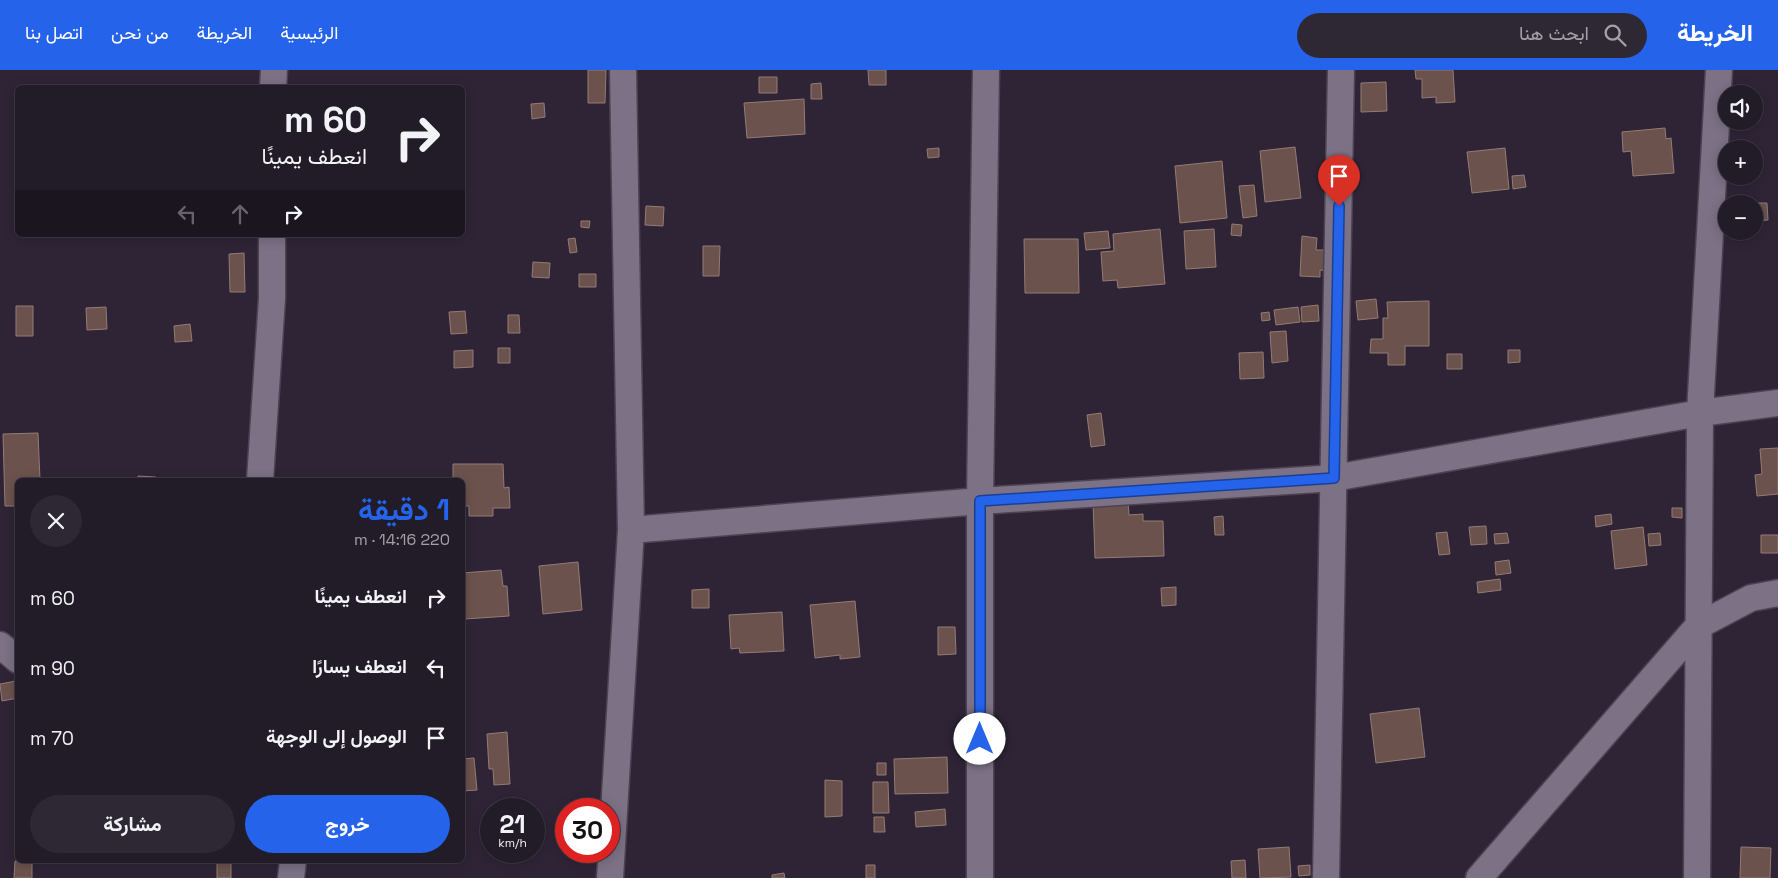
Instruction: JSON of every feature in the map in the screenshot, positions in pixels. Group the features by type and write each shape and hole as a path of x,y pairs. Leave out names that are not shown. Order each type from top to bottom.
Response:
{"street":[{"path":"273,85 274,70"},
{"path":"610,878 631,530 623,70"},
{"path":"980,878 980,501 986,70"},
{"path":"1326,878 1341,70"},
{"path":"1697,878 1700,413 1719,70"},
{"path":"260,478 272,298 272,237"},
{"path":"631,530 980,501 1334,478 1700,413 1778,403"},
{"path":"1478,878 1698,626 1751,598 1778,593"},
{"path":"0,645 15,658"},
{"path":"291,878 293,863"}],"building":[{"path":"588,70 606,70 605,103 588,103"},
{"path":"868,70 886,70 886,85 869,85"},
{"path":"1415,70 1453,70 1455,102 1436,103 1436,97 1422,98 1422,79 1416,79"},
{"path":"759,77 777,77 777,93 759,93"},
{"path":"1386,82 1387,111 1361,112 1361,83"},
{"path":"821,83 822,99 811,99 811,84"},
{"path":"804,99 805,134 747,138 744,103"},
{"path":"544,103 545,117 532,119 531,104"},
{"path":"1665,128 1666,139 1671,138 1674,173 1633,176 1631,151 1623,152 1622,132"},
{"path":"1295,147 1301,198 1265,202 1260,151"},
{"path":"939,148 939,157 928,158 927,149"},
{"path":"1505,148 1509,189 1472,193 1467,152"},
{"path":"1222,161 1227,218 1180,223 1175,166"},
{"path":"1524,175 1526,187 1513,189 1512,176"},
{"path":"1254,185 1257,216 1243,218 1239,186"},
{"path":"1763,203 1767,203 1768,220 1763,220"},
{"path":"646,206 664,207 663,226 645,225"},
{"path":"581,221 590,221 589,228 581,227"},
{"path":"1232,224 1242,225 1241,236 1231,235"},
{"path":"1160,229 1165,284 1118,288 1117,280 1103,281 1101,252 1114,251 1113,234"},
{"path":"1214,229 1216,267 1186,269 1184,231"},
{"path":"1108,231 1110,248 1086,250 1084,233"},
{"path":"1302,236 1317,238 1316,250 1328,250 1327,271 1320,270 1320,277 1300,276"},
{"path":"575,238 577,252 570,253 568,239"},
{"path":"1024,239 1078,239 1079,293 1025,293"},
{"path":"703,246 720,246 719,276 703,276"},
{"path":"244,253 245,292 230,292 229,254"},
{"path":"533,262 550,263 549,278 532,277"},
{"path":"579,274 596,274 596,287 579,287"},
{"path":"1376,299 1378,318 1358,320 1356,301"},
{"path":"1429,301 1429,346 1405,346 1405,365 1388,365 1388,353 1370,353 1371,339 1383,339 1383,318 1388,318 1387,302"},
{"path":"1318,305 1319,321 1302,322 1301,307"},
{"path":"16,306 33,306 33,336 16,336"},
{"path":"106,307 107,329 87,330 86,308"},
{"path":"1298,307 1300,322 1276,325 1274,310"},
{"path":"465,311 467,333 451,334 449,312"},
{"path":"1269,312 1270,320 1262,321 1261,313"},
{"path":"508,315 519,315 520,333 508,333"},
{"path":"190,324 192,341 175,342 174,326"},
{"path":"1286,331 1288,361 1272,363 1270,332"},
{"path":"498,348 510,348 510,363 498,363"},
{"path":"473,350 473,367 454,368 454,351"},
{"path":"1508,350 1520,350 1520,362 1508,363"},
{"path":"1263,352 1264,378 1240,379 1239,353"},
{"path":"1447,354 1462,354 1462,369 1447,369"},
{"path":"1101,413 1105,445 1091,447 1087,415"},
{"path":"38,433 40,478 15,478 15,506 5,506 3,434"},
{"path":"1778,448 1778,494 1757,496 1755,475 1762,474 1760,449"},
{"path":"453,464 503,464 504,488 509,487 510,508 493,508 493,516 469,516 469,506 465,506 465,478 453,478"},
{"path":"138,476 156,477 156,478 138,478"},
{"path":"1128,501 1129,515 1143,514 1143,521 1163,521 1164,556 1095,558 1093,502"},
{"path":"1672,508 1682,508 1682,518 1672,517"},
{"path":"1611,514 1612,524 1596,527 1595,516"},
{"path":"1223,516 1224,535 1215,535 1214,517"},
{"path":"1486,526 1487,544 1471,545 1469,527"},
{"path":"1643,527 1647,565 1615,569 1611,531"},
{"path":"1447,532 1450,554 1439,555 1436,533"},
{"path":"1507,533 1509,543 1495,544 1494,534"},
{"path":"1660,533 1661,545 1649,546 1648,534"},
{"path":"1761,535 1778,535 1778,553 1761,553"},
{"path":"1509,560 1511,573 1496,575 1495,562"},
{"path":"578,562 582,610 543,614 539,566"},
{"path":"501,570 503,586 507,586 509,616 465,619 465,573"},
{"path":"1500,579 1501,590 1478,593 1477,582"},
{"path":"1176,587 1176,605 1162,606 1161,588"},
{"path":"709,589 709,608 692,608 692,590"},
{"path":"855,601 860,657 840,659 840,655 815,658 810,605"},
{"path":"782,612 784,651 740,653 739,648 731,649 729,615"},
{"path":"938,627 955,627 956,654 938,655"},
{"path":"15,681 15,699 2,701 0,684"},
{"path":"1419,708 1425,757 1376,763 1370,714"},
{"path":"507,732 510,784 494,785 493,769 489,769 487,734"},
{"path":"947,757 948,793 895,794 894,759"},
{"path":"474,758 477,790 465,791 465,759"},
{"path":"877,763 886,763 886,775 877,775"},
{"path":"825,780 842,781 842,816 825,817"},
{"path":"873,782 888,782 889,813 873,813"},
{"path":"945,809 946,825 916,827 915,812"},
{"path":"874,817 884,817 885,832 874,832"},
{"path":"1289,847 1291,877 1260,878 1258,849"},
{"path":"1741,847 1771,848 1770,878 1740,878"},
{"path":"1245,860 1246,878 1232,878 1231,861"},
{"path":"15,861 15,863 32,863 32,878 14,878"},
{"path":"217,863 231,863 231,878 217,878"},
{"path":"866,865 875,865 875,878 866,878"},
{"path":"1310,865 1310,875 1299,876 1298,866"},
{"path":"784,873 785,878 772,878 772,875"}],"route":[{"path":"980,739 980,501 1334,478 1339,206"}]}
